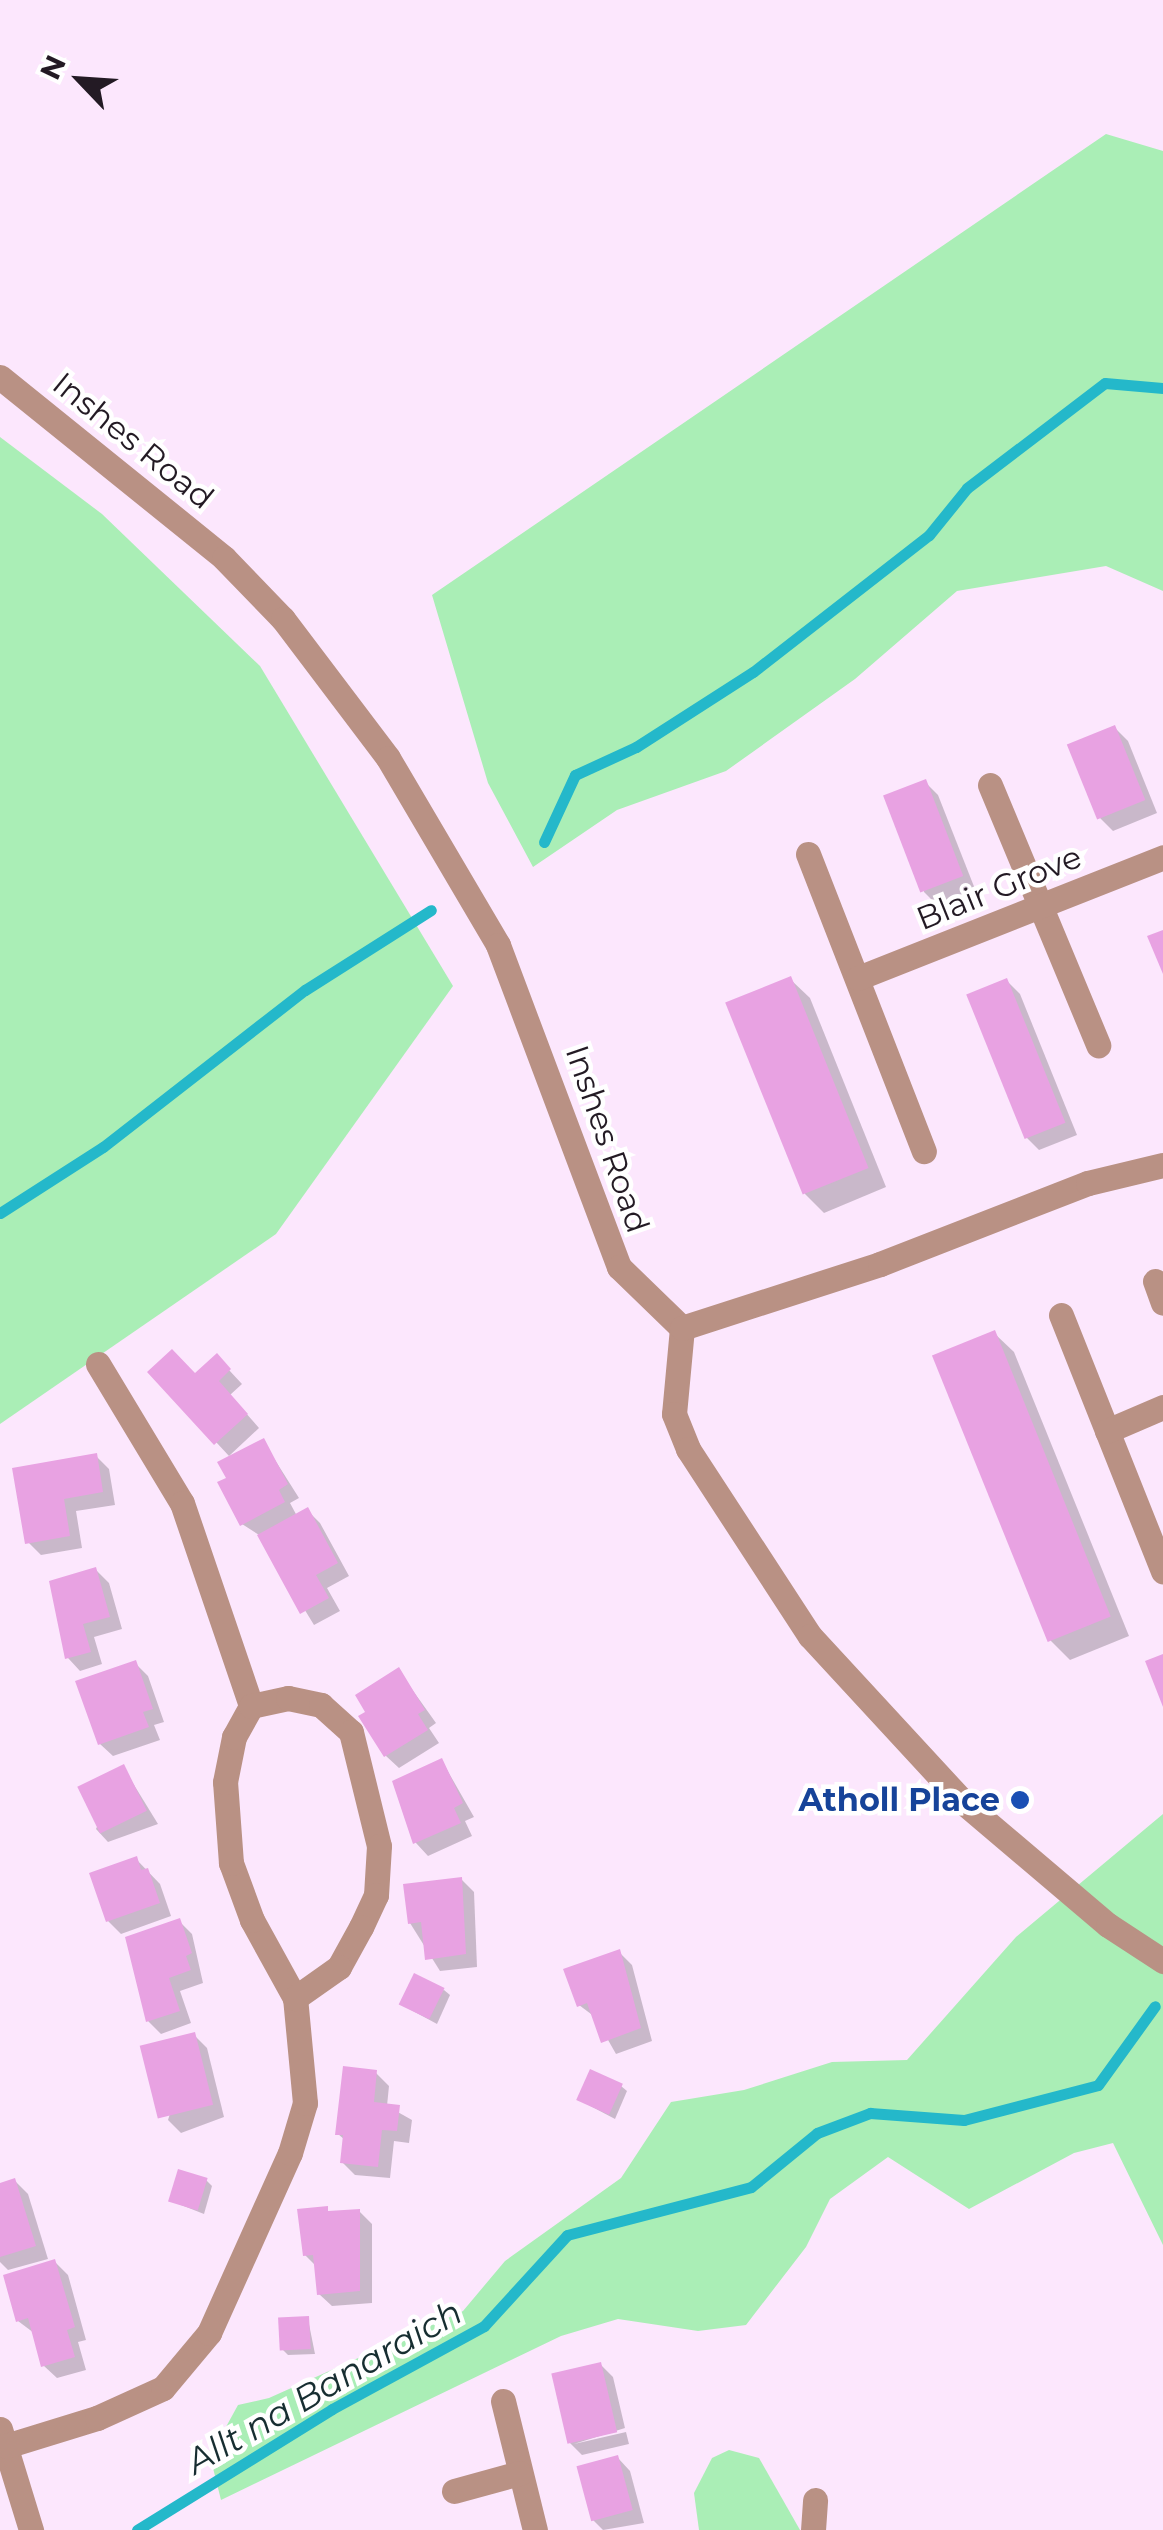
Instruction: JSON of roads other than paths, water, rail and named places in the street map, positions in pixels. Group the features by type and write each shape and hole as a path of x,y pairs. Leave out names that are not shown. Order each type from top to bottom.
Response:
{"street":[{"name":"Inshes Road","path":"0,377 224,558 283,619 388,758 498,944 532,1022 596,1220 619,1267 646,1300 682,1328"},
{"path":"990,785 1098,1045"},
{"path":"808,854 924,1151"},
{"name":"Blair Grove","path":"858,978 1163,856"},
{"path":"1163,1164 1088,1183 880,1264 682,1328 674,1414 688,1449 810,1636 964,1803 1108,1925 1163,1961"},
{"path":"1061,1315 1163,1571"},
{"path":"31,2530 3,2437 97,2418 164,2388 209,2333 306,2103 296,1998 252,1920 232,1863 225,1782 234,1737 251,1706 182,1503 98,1364"},
{"path":"1107,1431 1163,1408"},
{"path":"251,1706 288,1698 321,1705 351,1732 373,1800 376,1895 338,1967 296,1998"},
{"path":"503,2401 534,2530"},
{"path":"454,2492 520,2473"},
{"path":"812,2530 815,2500"}],"waterway":[{"path":"544,842 575,775 636,747 753,672 929,535 967,488 1105,383 1163,388"},
{"path":"0,1213 103,1147 305,990 431,910"},
{"name":"Allt na Banaraich","path":"137,2530 332,2409 484,2326 567,2235 751,2187 817,2133 870,2113 964,2120 1098,2085 1155,2006"}],"place":[{"name":"Atholl Place","path":"1020,1800"}]}
